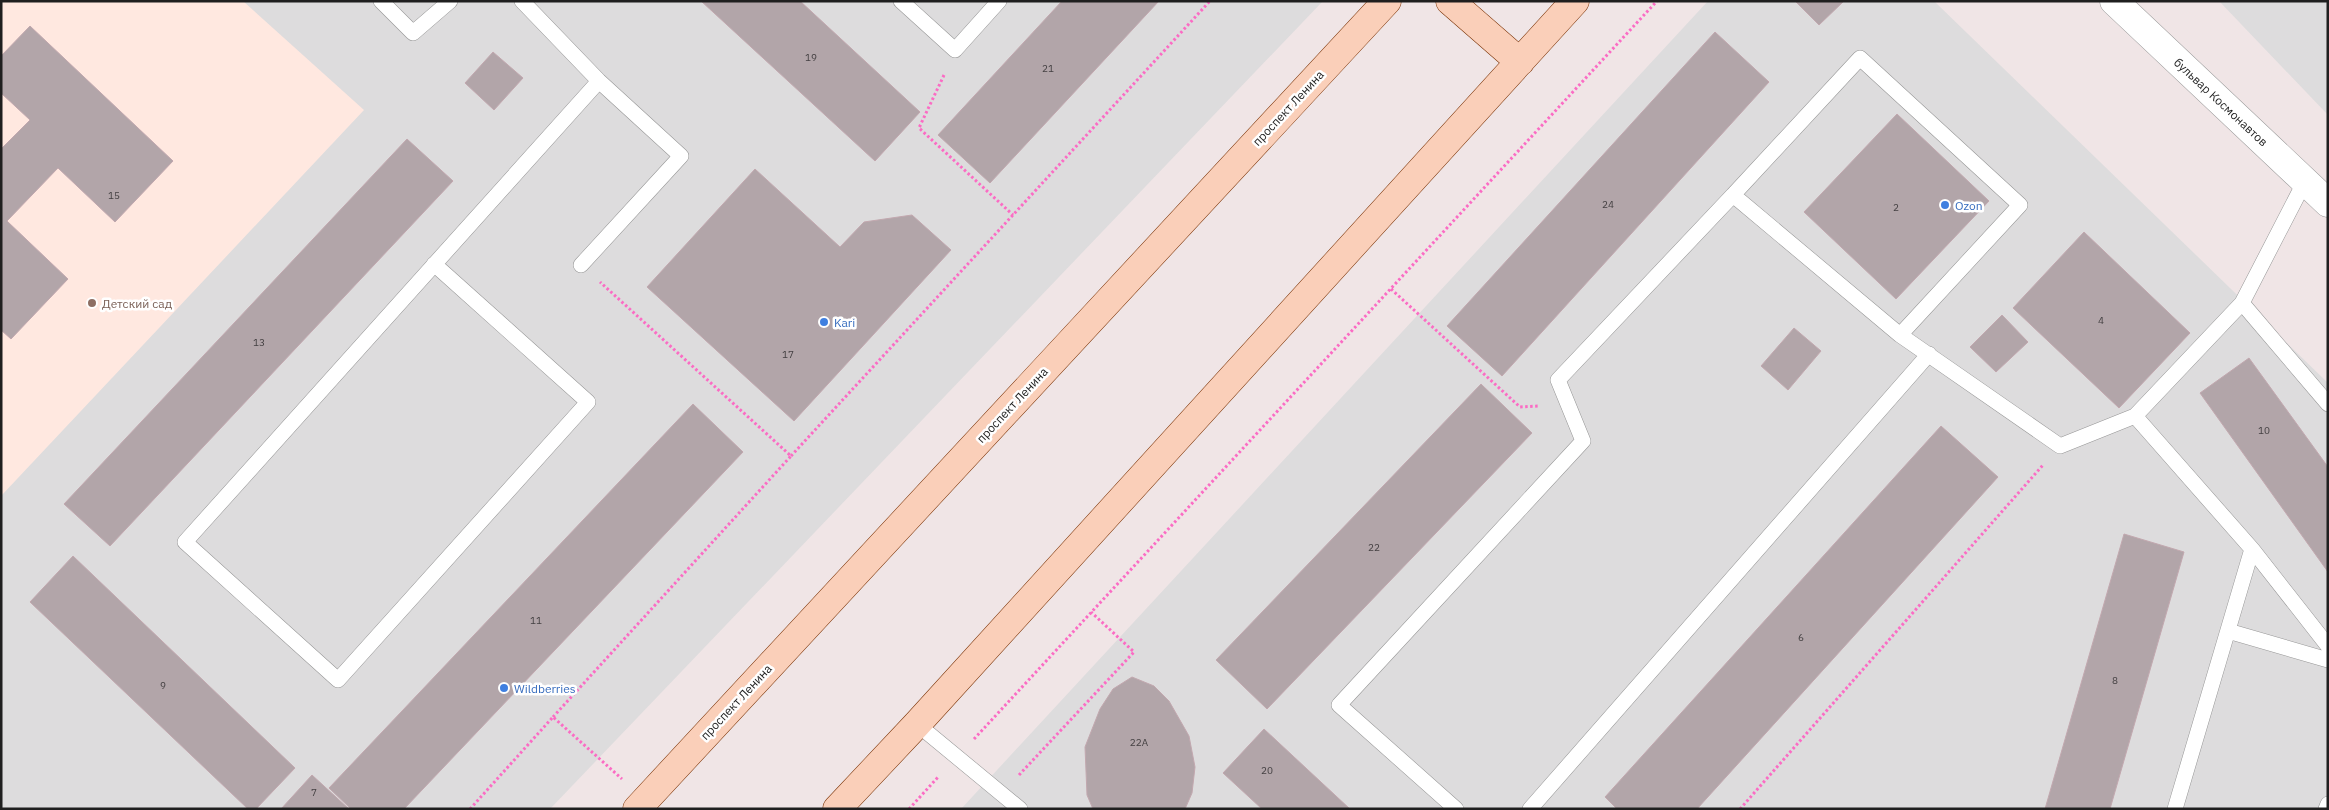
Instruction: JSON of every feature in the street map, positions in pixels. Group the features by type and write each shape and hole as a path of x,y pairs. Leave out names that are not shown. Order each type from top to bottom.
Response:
{"main road":[{"name":"проспект Ленина","path":"637,809 1387,1"},
{"path":"1450,1 1520,62"},
{"path":"837,809 918,724 1575,1"}],"street":[{"name":"бульвар Космонавтов","path":"2114,1 2328,203"}],"lane":[{"path":"381,1 413,33 450,1"},
{"path":"522,1 599,81 681,156 581,265"},
{"path":"901,1 955,50 999,1"},
{"path":"1456,809 1339,705 1583,441 1558,380 1860,58 2020,205 1900,335"},
{"path":"434,264 588,402 338,680 184,542 434,264 599,81"},
{"path":"1733,195 1900,335 2060,446 2135,416 2242,303 2305,181"},
{"path":"2242,303 2328,404"},
{"path":"1530,809 1929,354"},
{"path":"2135,416 2252,549 2328,646"},
{"path":"2175,809 2252,549"},
{"path":"2228,631 2328,660"},
{"path":"918,724 1020,809"},
{"path":"2326,809 2328,804"}],"path":[{"path":"470,809 1210,1"},
{"path":"909,809 1657,1"},
{"path":"955,50 920,128 1014,215"},
{"path":"581,265 792,456"},
{"path":"1391,289 1520,407 1568,405"},
{"path":"1740,809 2060,446"},
{"path":"1002,794 1134,652 1091,612"},
{"path":"553,717 615,773"}],"shaded area":[{"path":"1,1 1323,1 550,809 1,809"},
{"name":"Детский сад","path":"1,1 243,1 364,110 1,496"},
{"path":"1708,1 1934,1 2328,383 2328,809 961,809"},
{"path":"2219,1 2328,1 2328,115"}],"building":[{"path":"701,1 800,1 920,112 875,161"},
{"path":"1062,1 1159,1 990,183 938,135"},
{"path":"1795,1 1844,1 1819,25"},
{"path":"30,26 173,161 115,222 58,168 7,221 68,279 11,339 1,330 1,149 30,120 1,93 1,56"},
{"path":"1715,32 1769,82 1502,376 1447,326"},
{"path":"493,52 523,78 494,110 465,83"},
{"path":"1897,114 1989,201 1896,299 1804,212"},
{"path":"407,139 453,181 110,546 64,504"},
{"path":"755,169 840,247 864,222 912,215 951,250 794,421 647,287"},
{"path":"2084,232 2190,333 2119,408 2013,308"},
{"path":"2002,315 2028,342 1996,372 1970,347"},
{"path":"1794,328 1821,351 1788,390 1761,366"},
{"path":"2249,358 2328,467 2328,572 2200,393"},
{"path":"1481,384 1532,433 1267,709 1216,660"},
{"path":"693,404 743,452 404,809 351,809 329,788"},
{"path":"1941,426 1998,477 1697,809 1617,809 1605,797"},
{"path":"2124,534 2184,552 2110,809 2045,809"},
{"path":"73,556 295,768 256,809 248,809 30,602"},
{"path":"1132,677 1154,686 1169,701 1189,736 1195,767 1192,793 1185,809 1093,809 1087,795 1085,747 1100,709 1113,689"},
{"path":"1264,729 1350,809 1262,809 1223,773"},
{"path":"312,775 349,809 281,809"}],"place":[{"name":"Ozon","path":"1945,205"},
{"name":"Детский сад","path":"92,303"},
{"name":"Kari","path":"824,322"},
{"name":"Wildberries","path":"504,688"}]}
